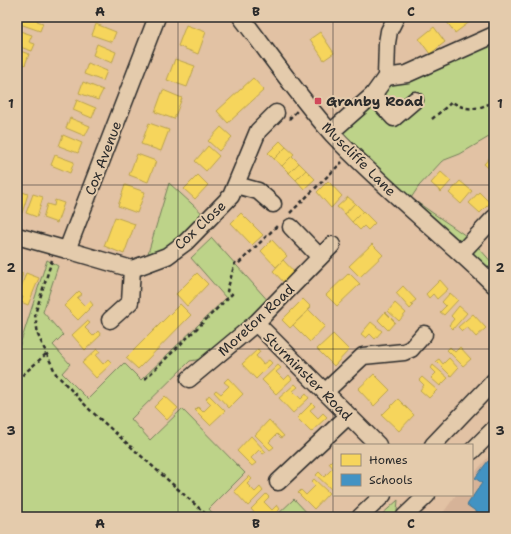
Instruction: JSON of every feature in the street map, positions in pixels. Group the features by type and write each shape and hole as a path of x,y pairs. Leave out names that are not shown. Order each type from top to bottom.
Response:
{"street":[{"name":"Cox Avenue","path":"62,248 157,17"},
{"name":"Muscliffe Lane","path":"241,17 305,103 331,132 390,191 461,253 494,285"},
{"path":"331,132 373,95 386,76 389,31 396,17"},
{"path":"386,76 407,74 494,35"},
{"path":"373,95 394,118 415,100"},
{"name":"Cox Close","path":"132,269 167,256 186,242 231,196 258,131 276,113"},
{"name":"Cox Close","path":"236,185 258,191 273,204"},
{"path":"461,253 494,218"},
{"path":"286,222 320,257"},
{"path":"17,236 132,269 130,302 110,320"},
{"name":"Moreton Road","path":"189,379 256,323 332,245"},
{"name":"Sturminster Road","path":"256,323 377,444"},
{"path":"325,392 363,356 404,352 411,349 424,334"},
{"path":"441,442 494,381"},
{"path":"278,482 348,416"},
{"path":"473,450 494,429"},
{"path":"360,517 382,496"},
{"path":"404,517 426,496"}],"path":[{"path":"432,119 452,102 463,108 477,109 494,102"},
{"path":"146,379 232,294 227,291 235,263 238,264 286,222 351,153"},
{"path":"62,248 35,314 38,335 56,374 70,390 209,517"},
{"path":"17,380 46,354"}],"shaded area":[{"path":"494,450 494,517 440,517 455,496 473,496 473,475"}],"green space":[{"path":"494,28 494,134 460,154 442,161 419,186 411,198 472,240 494,265 494,285 331,132 379,87"},
{"path":"169,183 203,214 164,250 146,260"},
{"path":"212,238 271,304 214,357 190,361 131,419 150,440 182,409 245,473 209,509 216,517 17,517 17,354 47,260 58,266 43,312 63,335 53,345 70,364 62,373 88,399 124,363 141,380 226,298 191,258"},
{"path":"294,499 311,517 275,517"},
{"path":"398,500 397,511 403,517 379,517"}],"building: Homes":[{"path":"17,17 38,17 37,21 43,23 40,31 17,23"},
{"path":"110,17 121,17 120,21"},
{"path":"468,17 471,21 455,33 444,18"},
{"path":"96,24 116,32 112,42 92,35"},
{"path":"186,25 206,32 198,54 178,46"},
{"path":"434,27 445,42 430,54 419,39"},
{"path":"17,30 32,35 29,42 35,44 32,51 17,46"},
{"path":"320,32 334,53 324,60 310,39"},
{"path":"97,44 116,52 112,63 93,55"},
{"path":"17,50 29,54 25,65 17,62"},
{"path":"175,59 195,66 187,87 167,80"},
{"path":"88,63 107,71 103,81 84,74"},
{"path":"17,70 23,72 19,83 17,82"},
{"path":"253,78 264,90 228,123 217,111"},
{"path":"83,82 103,90 98,100 79,93"},
{"path":"163,90 182,98 174,119 155,112"},
{"path":"77,100 96,108 92,118 73,110"},
{"path":"70,118 90,126 85,136 66,128"},
{"path":"149,123 169,130 161,151 141,144"},
{"path":"221,127 232,137 219,151 208,141"},
{"path":"63,135 82,143 78,153 59,146"},
{"path":"280,141 286,147 274,159 268,153"},
{"path":"208,146 219,156 206,171 195,161"},
{"path":"286,147 294,154 282,166 274,159"},
{"path":"494,153 494,173 484,164"},
{"path":"137,154 156,161 148,182 129,175"},
{"path":"55,155 74,162 70,173 51,165"},
{"path":"292,156 299,163 289,173 282,166"},
{"path":"299,163 306,170 296,180 289,173"},
{"path":"306,170 315,179 304,189 296,180"},
{"path":"441,172 451,181 441,192 431,183"},
{"path":"198,175 208,185 195,199 184,189"},
{"path":"328,181 342,196 331,208 317,192"},
{"path":"460,181 472,191 461,204 449,193"},
{"path":"125,185 145,192 137,213 118,206"},
{"path":"17,190 28,194 22,213 17,211"},
{"path":"479,192 490,203 480,213 469,203"},
{"path":"33,194 43,197 37,217 26,213"},
{"path":"348,197 355,203 345,214 337,207"},
{"path":"55,200 64,203 57,223 43,218 47,204 54,206"},
{"path":"355,203 363,211 352,222 345,214"},
{"path":"363,211 375,223 368,230 364,226 360,230 352,222"},
{"path":"241,213 263,235 252,245 231,223"},
{"path":"115,217 135,224 124,254 104,246"},
{"path":"272,240 287,256 276,267 261,251"},
{"path":"372,244 383,255 360,277 349,266"},
{"path":"283,260 298,276 287,286 273,271"},
{"path":"17,272 23,274 17,291"},
{"path":"26,273 39,278 28,305 21,302 23,297 18,296"},
{"path":"197,273 208,284 187,306 176,294"},
{"path":"349,273 360,284 337,306 326,295"},
{"path":"440,280 448,289 437,299 433,294 429,298 426,294"},
{"path":"403,286 416,300 411,304 413,306 410,309 396,293"},
{"path":"79,291 82,294 77,298 85,306 90,301 93,305 78,320 64,306"},
{"path":"450,293 458,300 444,315 440,312 446,306 442,302"},
{"path":"303,299 311,307 290,328 282,320"},
{"path":"395,303 406,313 399,321 388,311"},
{"path":"180,304 191,315 138,369 126,358"},
{"path":"459,306 467,313 453,329 449,325 454,319 451,316"},
{"path":"309,310 325,326 310,342 293,325"},
{"path":"385,312 395,322 388,330 378,320"},
{"path":"473,314 486,328 476,337 467,327 462,331 458,327"},
{"path":"87,321 90,323 85,328 93,336 98,331 101,335 85,350 72,335"},
{"path":"371,322 382,331 375,339 370,334 366,338 361,334"},
{"path":"333,334 349,350 334,366 317,349"},
{"path":"450,347 455,352 460,347 471,359 463,366 447,350"},
{"path":"97,349 100,351 96,356 103,364 108,359 112,363 96,378 82,363"},
{"path":"258,349 260,352 256,356 263,364 269,360 272,363 256,379 242,364"},
{"path":"449,358 458,368 451,376 436,361 439,359 443,364"},
{"path":"278,365 281,368 276,372 284,380 289,375 292,379 276,394 262,380"},
{"path":"433,365 448,378 440,386 431,378 436,373 431,368"},
{"path":"374,374 390,390 374,406 358,389"},
{"path":"422,377 437,390 429,398 420,390 424,385 419,380"},
{"path":"228,378 243,394 229,408 214,392 216,390 221,394 229,386 224,382"},
{"path":"295,384 298,387 293,391 301,399 306,394 309,398 293,413 279,398"},
{"path":"209,395 225,411 210,425 195,410 198,407 203,412 211,404 206,399"},
{"path":"165,396 178,408 167,420 154,407"},
{"path":"398,399 414,415 399,431 382,415"},
{"path":"312,403 315,406 310,410 318,418 323,413 327,417 311,432 297,418"},
{"path":"269,420 284,436 281,438 277,434 269,442 274,447 270,450 255,435"},
{"path":"251,436 266,452 263,454 259,450 251,458 256,463 252,466 237,451"},
{"path":"332,460 333,468 329,463"},
{"path":"333,468 332,490 316,475 319,472 324,477"},
{"path":"249,476 252,479 247,484 255,492 260,487 263,491 248,506 234,491"},
{"path":"314,479 329,493 314,509 298,493 301,490 306,495 315,486 311,482"},
{"path":"266,494 269,497 264,502 272,510 277,505 280,509 272,517 258,517 251,509"}],"building: Schools":[{"path":"494,460 494,517 484,517 467,505 482,483 475,478 488,461 492,463"}],"place":[{"name":"Granby Road","path":"318,101"}]}
